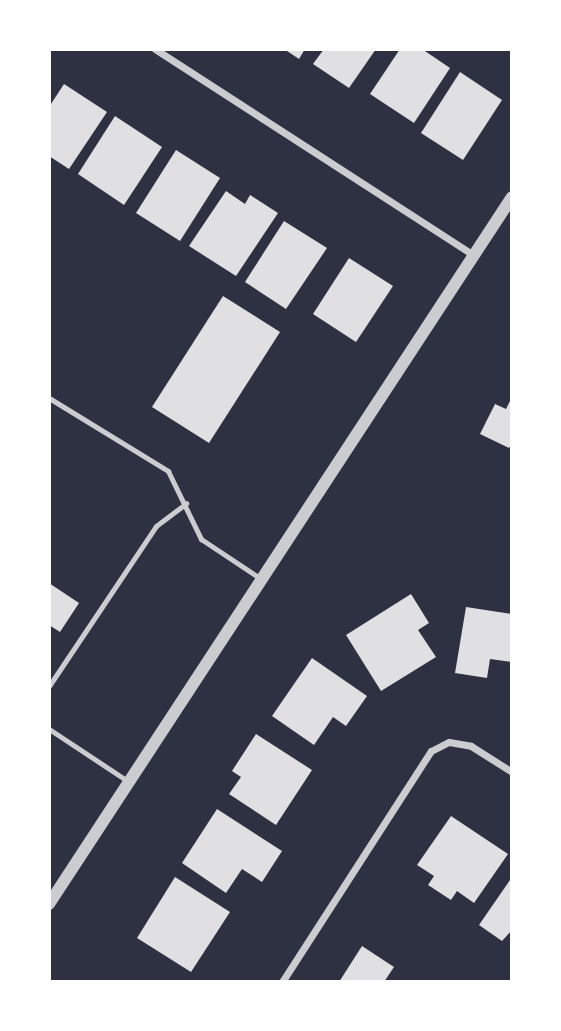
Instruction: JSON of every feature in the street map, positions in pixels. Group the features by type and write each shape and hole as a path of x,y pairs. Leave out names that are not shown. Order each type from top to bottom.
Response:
{"street":[{"path":"155,49 474,255"},
{"path":"49,904 512,197"},
{"path":"282,982 431,751 449,741 471,746 512,772"}],"lane":[{"path":"49,398 168,471 186,503 201,539 262,579"},
{"path":"49,686 156,526 186,503"},
{"path":"49,729 129,782"}],"building":[{"path":"284,49 305,49 299,59"},
{"path":"324,49 376,49 349,88 313,64"},
{"path":"400,49 422,49 450,68 414,123 370,94"},
{"path":"460,72 502,100 463,160 421,133"},
{"path":"64,84 107,112 69,169 49,156 49,107"},
{"path":"115,116 162,147 124,205 78,174"},
{"path":"176,150 220,178 180,241 136,213"},
{"path":"226,191 245,204 250,195 278,213 236,276 189,246"},
{"path":"284,221 327,248 286,309 245,282"},
{"path":"349,258 393,286 356,342 313,314"},
{"path":"223,296 280,332 209,443 152,407"},
{"path":"512,397 512,443 509,448 480,434 495,404 506,409"},
{"path":"49,583 79,603 60,632 49,625"},
{"path":"411,594 429,623 418,630 436,657 381,691 346,635"},
{"path":"466,607 512,614 512,662 490,659 487,678 455,673"},
{"path":"312,658 367,696 346,726 333,717 314,745 272,716"},
{"path":"256,734 312,770 276,825 229,794 241,777 232,771"},
{"path":"217,809 282,851 262,882 242,869 226,893 182,863"},
{"path":"451,816 508,854 474,903 457,891 451,900 428,885 434,876 417,865"},
{"path":"175,877 230,912 191,972 137,938"},
{"path":"512,877 512,930 502,941 479,925"},
{"path":"362,946 394,967 384,982 339,982"}]}
